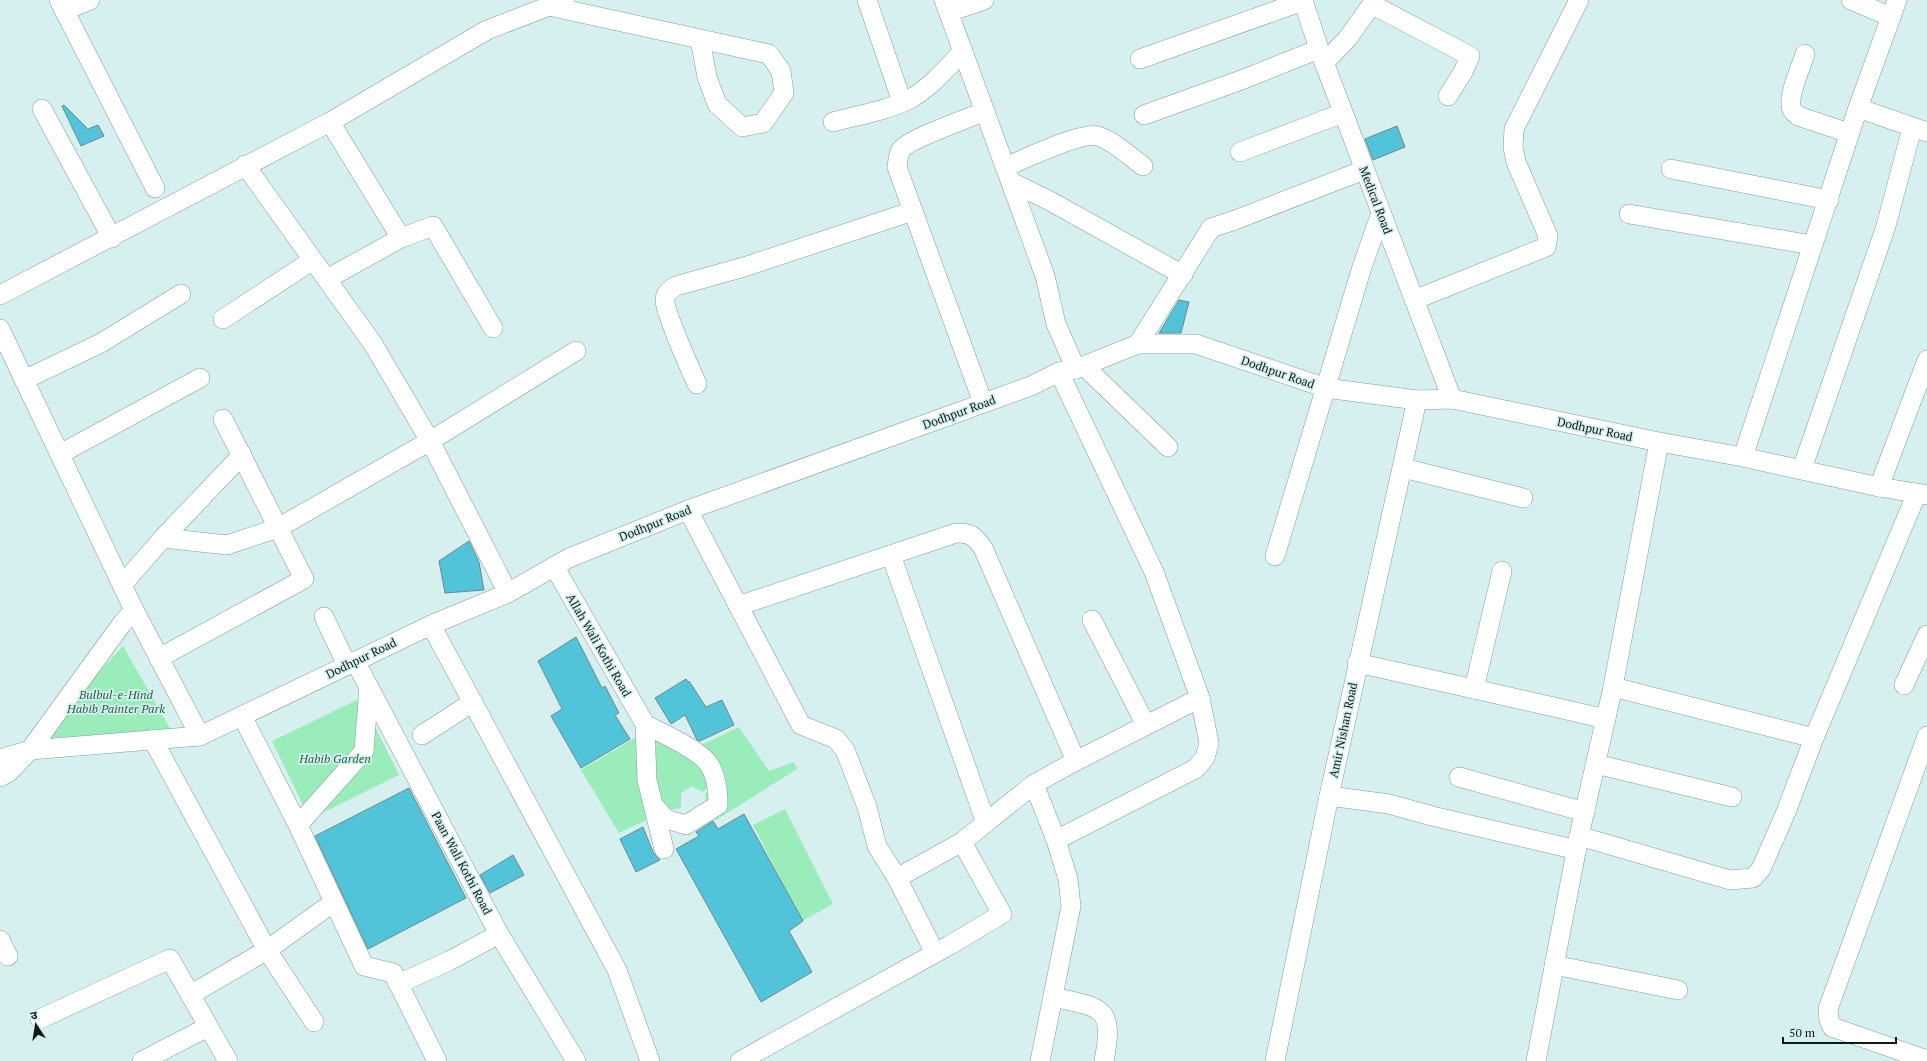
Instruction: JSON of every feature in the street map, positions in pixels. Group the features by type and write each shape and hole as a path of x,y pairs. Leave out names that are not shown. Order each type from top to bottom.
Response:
{"street":[{"path":"90,0 62,5 155,188"},
{"path":"867,0 902,102"},
{"path":"984,0 946,6 1046,276 1056,324 1154,572 1200,698 1209,743 1205,758 1195,769 1056,840"},
{"path":"1140,59 1303,0"},
{"name":"Medical Road","path":"1303,0 1321,56 1452,399"},
{"path":"1414,300 1546,246 1548,236 1516,162 1513,147 1514,129 1579,0"},
{"path":"1743,457 1812,245 1829,200 1848,133 1894,9 1851,0"},
{"path":"0,295 112,238 246,165 330,122 488,30 557,3 700,39 770,54 781,71 784,93 763,123 742,127 717,104 707,77 700,39"},
{"path":"1144,115 1244,79 1321,56 1348,38 1374,3 1470,56 1463,72 1448,96"},
{"path":"833,122 888,108 911,98 936,78 963,52"},
{"path":"1805,54 1792,96 1791,104 1793,111 1798,116 1848,133"},
{"path":"1802,469 1920,130 1858,108"},
{"path":"42,109 112,238"},
{"path":"983,403 913,211 898,167 898,156 902,148 916,140 985,111"},
{"path":"1240,152 1343,113"},
{"path":"330,122 401,238"},
{"path":"1008,174 1072,140 1096,135 1106,140 1143,166"},
{"path":"246,165 373,344 430,441 508,593"},
{"path":"1670,169 1829,200"},
{"path":"1138,344 1183,275 1211,228 1364,170"},
{"path":"1008,174 1050,200 1183,275"},
{"path":"697,384 668,313 665,300 669,291 676,286 744,267 913,211"},
{"path":"1275,556 1362,267 1380,213"},
{"path":"1629,214 1812,245"},
{"path":"327,279 401,238 433,226 493,328"},
{"path":"223,319 313,260"},
{"path":"24,380 101,343 181,294"},
{"path":"0,329 134,610 200,736"},
{"name":"Dodhpur Road","path":"0,759 30,750 200,736 431,624 508,593 554,566 688,510 1031,386 1138,344 1196,344 1326,388 1417,400 1452,399 1659,442 1802,469 1879,487 1922,494"},
{"path":"163,538 227,545 278,528 430,441 576,351"},
{"path":"1879,487 1927,360"},
{"path":"1073,369 1168,447"},
{"path":"60,454 200,378"},
{"name":"Amir Nishan Road","path":"1275,1061 1329,796 1417,400"},
{"path":"159,658 304,579 223,418"},
{"path":"1536,1061 1578,843 1613,687 1659,442"},
{"path":"122,585 163,538 242,455"},
{"path":"1403,468 1523,498"},
{"path":"1329,796 1389,804 1432,816 1578,843 1730,880 1753,878 1761,869 1774,841 1814,738 1922,494"},
{"path":"688,510 801,724 836,739 845,750 867,807 877,846 897,878 935,953"},
{"path":"738,606 956,533 966,532 974,536 983,548 1076,761"},
{"path":"891,555 986,823"},
{"name":"Allah Wali Kothi Road","path":"554,566 645,724 647,780 664,849"},
{"path":"1474,689 1502,571"},
{"path":"0,777 9,772 30,750 121,625 134,610"},
{"name":"Paan Wali Kothi Road","path":"324,617 351,663 370,687 499,934 576,1061"},
{"path":"1092,620 1146,725"},
{"path":"431,624 617,970 650,1061"},
{"path":"1904,685 1927,635"},
{"path":"1358,663 1606,719"},
{"path":"298,825 364,751 370,687"},
{"path":"1613,687 1814,738"},
{"path":"897,878 962,842 1034,784 1200,698"},
{"path":"422,735 473,702"},
{"path":"242,716 298,825 364,966 393,973 437,1061"},
{"path":"645,724 698,754 708,763 713,774 718,793 718,804 686,825 666,818 653,804"},
{"path":"1927,736 1828,1009 1829,1020 1832,1027 1927,1060"},
{"path":"153,740 267,950 314,1022"},
{"path":"1596,764 1732,797"},
{"path":"1459,777 1585,812"},
{"path":"1034,784 1056,840 1068,879 1071,906 1040,1061"},
{"path":"740,1061 935,953 1002,914 962,842"},
{"path":"190,995 267,950 334,902"},
{"path":"398,984 449,961 499,934"},
{"path":"40,1019 170,959 228,1061"},
{"path":"1554,965 1678,990"},
{"path":"1053,997 1093,1006 1102,1012 1108,1026 1108,1043 1104,1061"},
{"path":"149,1059 208,1027"}],"green space":[{"name":"Bulbul-e-Hind Habib Painter Park","path":"123,646 171,730 37,739"},
{"name":"Habib Garden","path":"361,698 399,775 310,819 272,741"},
{"path":"739,727 769,771 794,762 797,769 716,820 706,804 705,794 713,785 699,746"},
{"path":"651,732 693,753 712,783 703,792 691,786 681,793 681,808 666,810 656,800"},
{"path":"641,734 653,817 619,833 581,770"},
{"path":"785,809 833,904 802,921 753,825"}],"building":[{"path":"64,105 88,129 98,125 104,136 81,146 62,106"},
{"path":"1397,126 1405,147 1373,160 1365,139"},
{"path":"1179,300 1189,302 1181,333 1159,333"},
{"path":"469,541 479,562 484,590 445,593 439,561"},
{"path":"576,637 602,688 605,686 619,713 615,715 630,739 581,768 551,716 562,709 538,661"},
{"path":"686,679 688,682 689,681 706,707 722,700 734,725 700,741 697,740 685,715 671,724 655,698"},
{"path":"409,788 466,898 368,949 315,836"},
{"path":"744,814 803,921 789,931 812,972 761,1002 676,849 699,836 696,832 713,821 718,829"},
{"path":"643,827 653,852 660,860 636,872 620,839"},
{"path":"513,855 524,875 490,893 480,875"}]}
